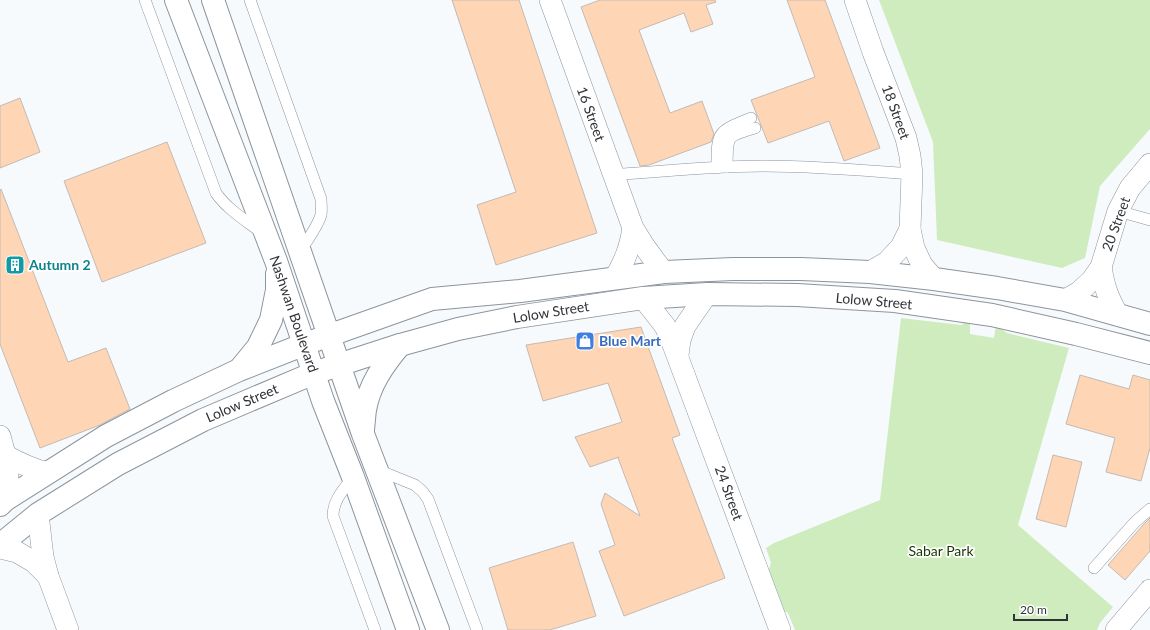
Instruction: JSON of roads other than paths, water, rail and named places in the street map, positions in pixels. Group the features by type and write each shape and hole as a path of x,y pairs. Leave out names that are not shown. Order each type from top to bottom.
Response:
{"street":[{"name":"Nashwan Boulevard","path":"176,0 268,238 305,344 323,402 353,477 408,630"},
{"name":"Nashwan Boulevard","path":"212,0 363,434 438,630"},
{"name":"18 Street","path":"855,0 906,138 912,174 910,229 914,248 922,265 934,279"},
{"name":"16 Street","path":"555,2 633,228 652,259 664,272"},
{"name":"20 Street","path":"1065,300 1079,292 1088,284 1101,267 1118,211 1130,188 1150,164"},
{"path":"615,278 624,263 630,246 633,228"},
{"name":"18 Street","path":"870,272 887,262 892,257 901,247 910,229"},
{"path":"239,370 258,347 271,320 277,290 276,261"},
{"name":"20 Street","path":"1101,267 1105,289 1109,300 1118,315"},
{"name":"Lolow Street","path":"3,503 106,436 173,401 239,370 305,344 432,299 520,290 664,272 733,269 801,269 870,272 998,288 1065,300 1150,324"},
{"path":"992,315 998,288"},
{"path":"678,355 680,340 685,326 707,294"},
{"name":"Lolow Street","path":"0,546 38,514 118,464 203,420 314,373 400,345 458,329 517,317 643,298 707,294 797,295 895,302 992,315 1150,353"},
{"name":"24 Street","path":"643,298 665,326 678,355 780,630"},
{"path":"363,434 365,409 372,385 384,364 400,345"},
{"path":"3,445 26,466 48,473"},
{"path":"3,445 9,470 9,485 3,503"},
{"path":"38,514 43,557 48,576 68,630"},
{"path":"0,546 17,552 34,562 48,576"},
{"path":"1116,630 1150,590"}],"lane":[{"path":"145,0 216,193 229,208 268,238"},
{"path":"250,0 321,199 321,215 300,252"},
{"path":"722,168 730,138 753,123"},
{"path":"614,175 688,168 763,166 838,168 912,174"},
{"path":"1118,211 1150,220"},
{"path":"376,469 415,485 428,499 477,630"},
{"path":"353,477 335,502 333,516 374,630"},
{"path":"1094,568 1135,522 1150,509"}],"place":[{"name":"Autumn 2","path":"15,265"},
{"name":"Blue Mart","path":"585,341"}],"park label":[{"name":"Sabar Park","path":"941,551"}]}
